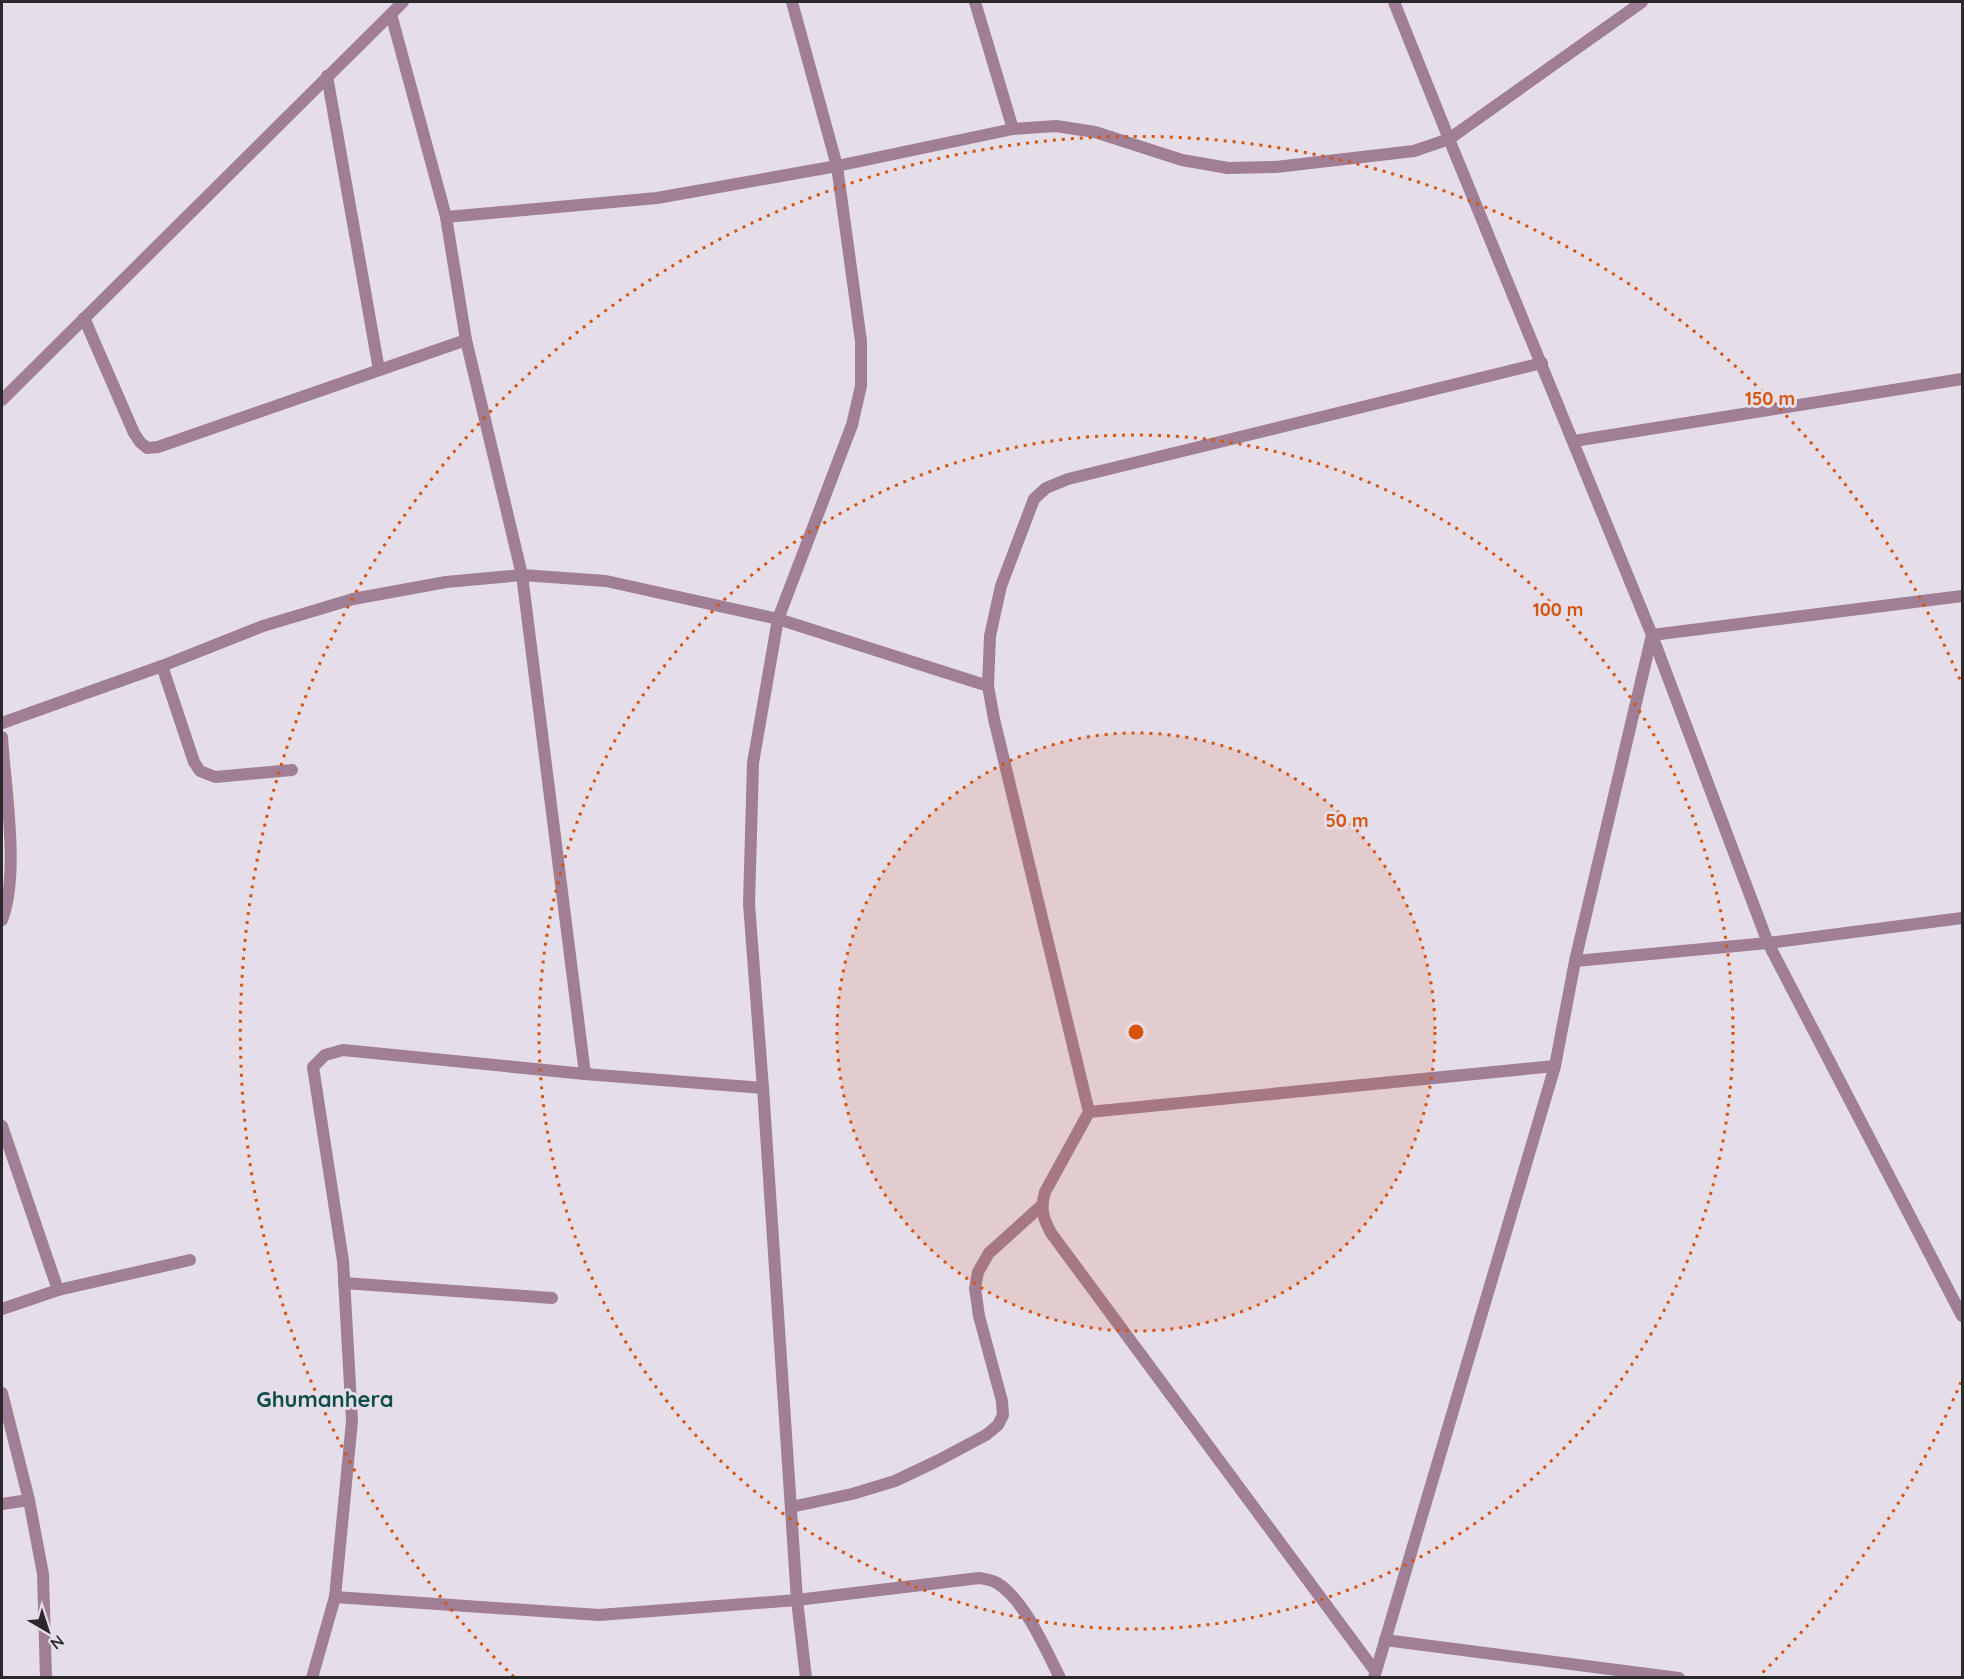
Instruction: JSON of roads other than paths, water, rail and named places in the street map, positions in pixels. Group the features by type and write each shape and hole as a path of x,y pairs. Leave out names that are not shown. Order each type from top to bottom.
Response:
{"street":[{"path":"2,400 403,2"},
{"path":"792,2 837,166 861,341 861,386 852,425 778,619 753,763 749,904 797,1600 806,1677"},
{"path":"975,2 1013,129"},
{"path":"1394,2 1652,635 1768,943 1962,1316"},
{"path":"446,217 657,198 837,166 1013,129 1056,126 1095,132 1182,160 1228,168 1276,167 1414,151 1449,139 1642,2"},
{"path":"391,14 446,217 466,340 522,575 585,1074"},
{"path":"327,76 379,370"},
{"path":"84,318 134,433 147,448 158,447 466,340"},
{"path":"1374,1674 1043,1219 1041,1206 1045,1192 1089,1112 994,719 988,686 990,636 1001,586 1034,499 1046,488 1068,479 1542,363"},
{"path":"1574,441 1962,380"},
{"path":"2,723 162,666 263,626 353,599 446,582 522,575 606,581 778,619 988,686"},
{"path":"1652,635 1962,596"},
{"path":"1374,1674 1555,1066 1575,961 1652,635"},
{"path":"162,666 194,762 200,771 215,777 292,770"},
{"path":"2,736 11,864 2,920"},
{"path":"1575,961 1768,943 1962,918"},
{"path":"312,1677 335,1597 352,1421 343,1261 313,1067 325,1055 343,1050 585,1074 763,1088"},
{"path":"1089,1112 1555,1066"},
{"path":"2,1126 58,1290"},
{"path":"791,1507 852,1494 895,1480 986,1435 998,1425 1003,1415 1002,1401 979,1316 975,1288 978,1272 989,1253 1041,1206"},
{"path":"2,1309 58,1290 190,1260"},
{"path":"344,1283 552,1298"},
{"path":"2,1393 29,1500 43,1574 46,1677"},
{"path":"2,1504 29,1500"},
{"path":"335,1597 599,1615 797,1600 979,1578 995,1581 1008,1591 1036,1631 1060,1677"},
{"path":"1385,1640 1639,1675 1679,1677"}],"district":[{"name":"Ghumanhera","path":"325,1399"}]}
